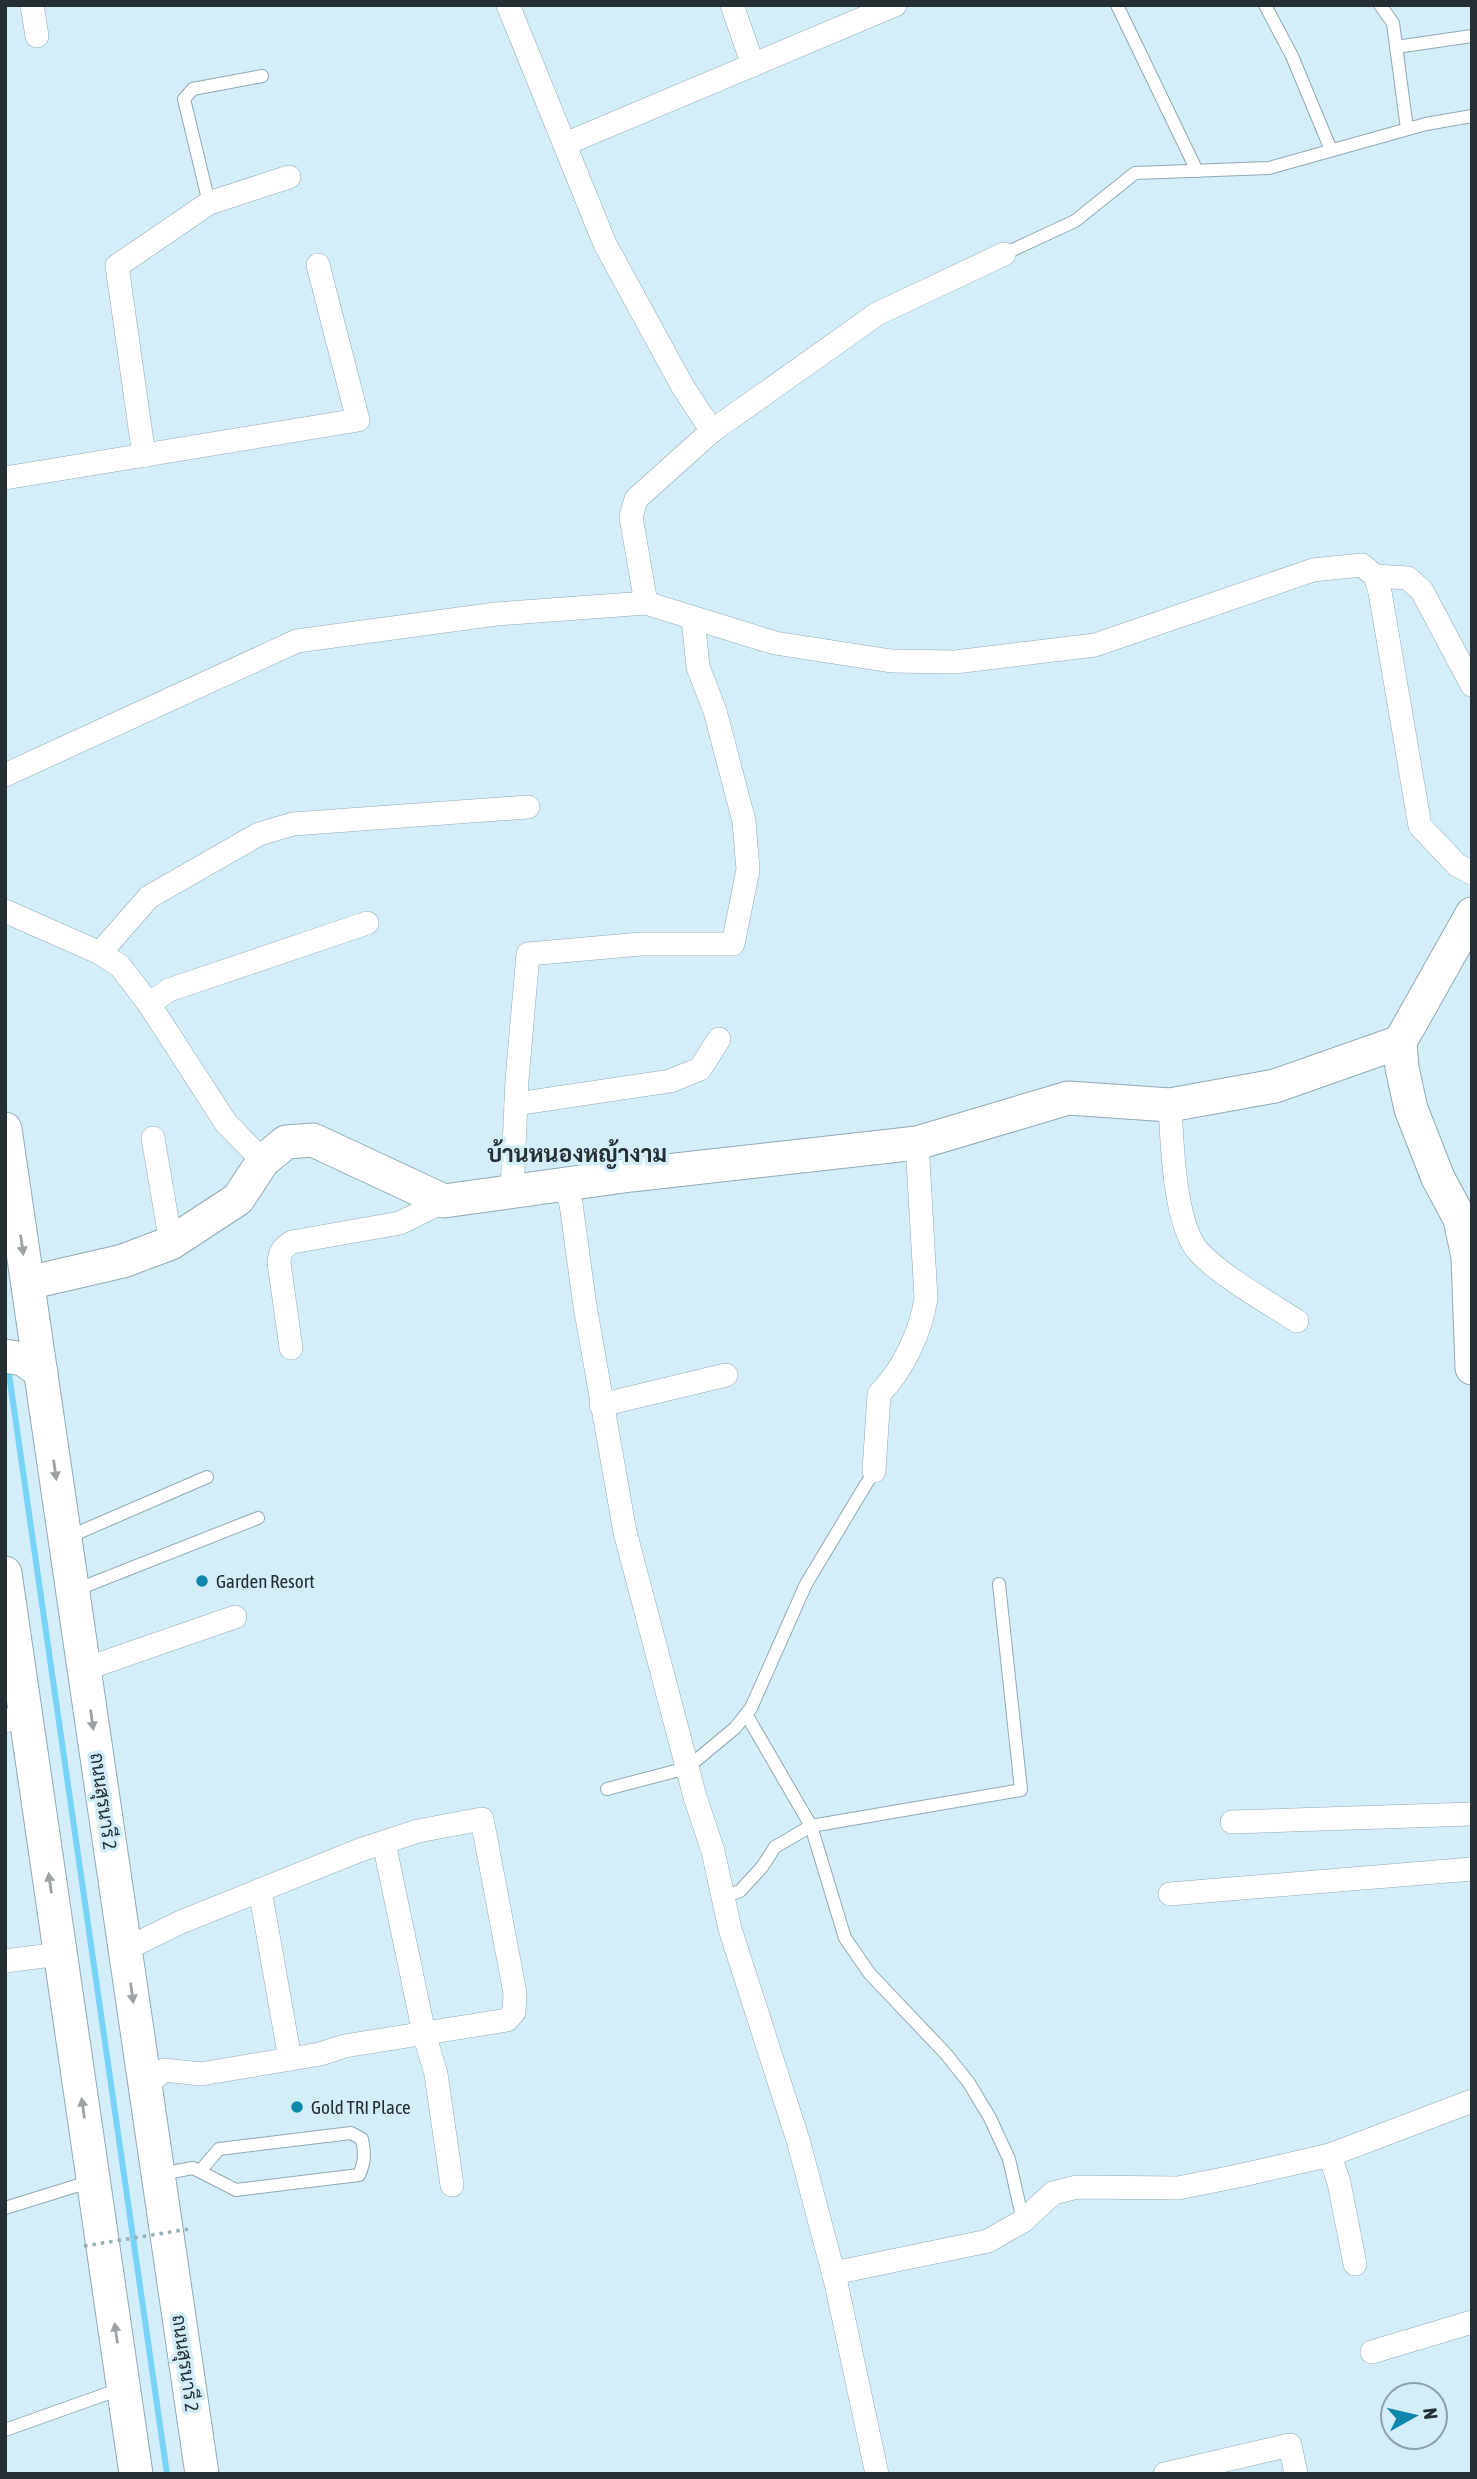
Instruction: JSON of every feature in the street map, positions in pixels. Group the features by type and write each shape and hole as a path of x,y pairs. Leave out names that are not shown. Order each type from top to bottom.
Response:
{"main road":[{"path":"1472,914 1400,1042 1402,1068 1411,1109 1437,1178 1466,1216 1470,1257 1472,1367"},
{"path":"16,1286 123,1261 171,1243 238,1199 263,1161 286,1142 313,1140 444,1201 631,1175 917,1143 1068,1098 1170,1105 1275,1086 1400,1042"},
{"name":"ถนนสุรนารี 2","path":"5,1129 23,1362 65,1538 202,2474"},
{"path":"5,1573 15,1718 60,1954 136,2474"}],"street":[{"path":"32,5 37,36"},
{"path":"508,5 605,244 682,387 712,431"},
{"path":"732,5 753,65"},
{"path":"565,144 881,8"},
{"path":"144,456 117,266 209,203 289,177"},
{"path":"646,603 631,517 636,499 712,431 877,314 1004,254"},
{"path":"5,478 358,420 318,265"},
{"path":"5,775 298,641 496,614 646,603 775,643 891,661 955,662 1095,645 1313,570 1362,565 1376,576 1408,578 1422,591 1472,685"},
{"path":"1376,576 1420,826 1457,865 1472,873"},
{"path":"512,1192 528,954 641,944 733,944 748,870 744,821 715,711 698,667 693,618"},
{"path":"100,953 149,897 259,834 293,824 528,807"},
{"path":"5,911 100,953 120,966 149,1004 226,1123 263,1161"},
{"path":"149,1004 169,990 367,923"},
{"path":"516,1104 670,1082 700,1069 719,1039"},
{"path":"1170,1105 1174,1168 1192,1242 1200,1253 1215,1265 1297,1321"},
{"path":"153,1138 171,1243"},
{"path":"874,1471 879,1394 894,1378 912,1341 924,1311 926,1298 917,1143"},
{"path":"565,1184 571,1204 601,1405 625,1532 687,1768 713,1851 730,1929 798,2140 834,2273 877,2474"},
{"path":"291,1348 279,1263 279,1253 285,1247 292,1242 400,1223 444,1201"},
{"path":"601,1405 726,1375"},
{"path":"85,1669 235,1617"},
{"path":"1232,1822 1472,1814"},
{"path":"126,1949 181,1922 360,1850 418,1831 482,1819 515,1993 514,2012 507,2020 345,2046 320,2054 201,2074 164,2070 145,2086"},
{"path":"384,1843 424,2034 436,2074 452,2185"},
{"path":"1170,1894 1472,1869"},
{"path":"260,1889 290,2059"},
{"path":"5,1961 60,1954"},
{"path":"834,2273 988,2242 1023,2221 1053,2193 1077,2187 1178,2188 1330,2155 1472,2101"},
{"path":"1330,2155 1339,2183 1355,2264"},
{"path":"1372,2352 1472,2322"},
{"path":"1165,2474 1290,2445 1296,2474"}],"lane":[{"path":"1117,5 1197,171"},
{"path":"1265,5 1292,56 1331,150"},
{"path":"1380,5 1393,23 1407,129"},
{"path":"1396,47 1472,36"},
{"path":"209,203 184,99 193,89 262,76"},
{"path":"1004,254 1075,220 1135,173 1269,168 1407,129 1472,116"},
{"path":"607,1789 687,1768 735,1728 751,1708 806,1584 874,1471"},
{"path":"65,1538 207,1477"},
{"path":"73,1592 258,1518"},
{"path":"723,1897 740,1891 762,1867 775,1847 811,1826 1021,1790 999,1584"},
{"path":"746,1714 811,1826 845,1938 870,1974 946,2054 969,2083 990,2118 1009,2159 1023,2221"},
{"path":"160,2184 171,2172 193,2168 236,2190 359,2175 364,2163 364,2150 362,2139 351,2133 219,2148 201,2170"},
{"path":"5,2208 94,2181"},
{"path":"5,2430 123,2388"}],"path":[{"path":"84,2246 189,2229"}],"waterway":[{"path":"8,1367 167,2474"}],"place":[{"name":"Garden Resort","path":"202,1581"},
{"name":"Gold TRI Place","path":"297,2107"}],"district":[{"name":"บ้านหนองหญ้างาม","path":"577,1154"}]}
